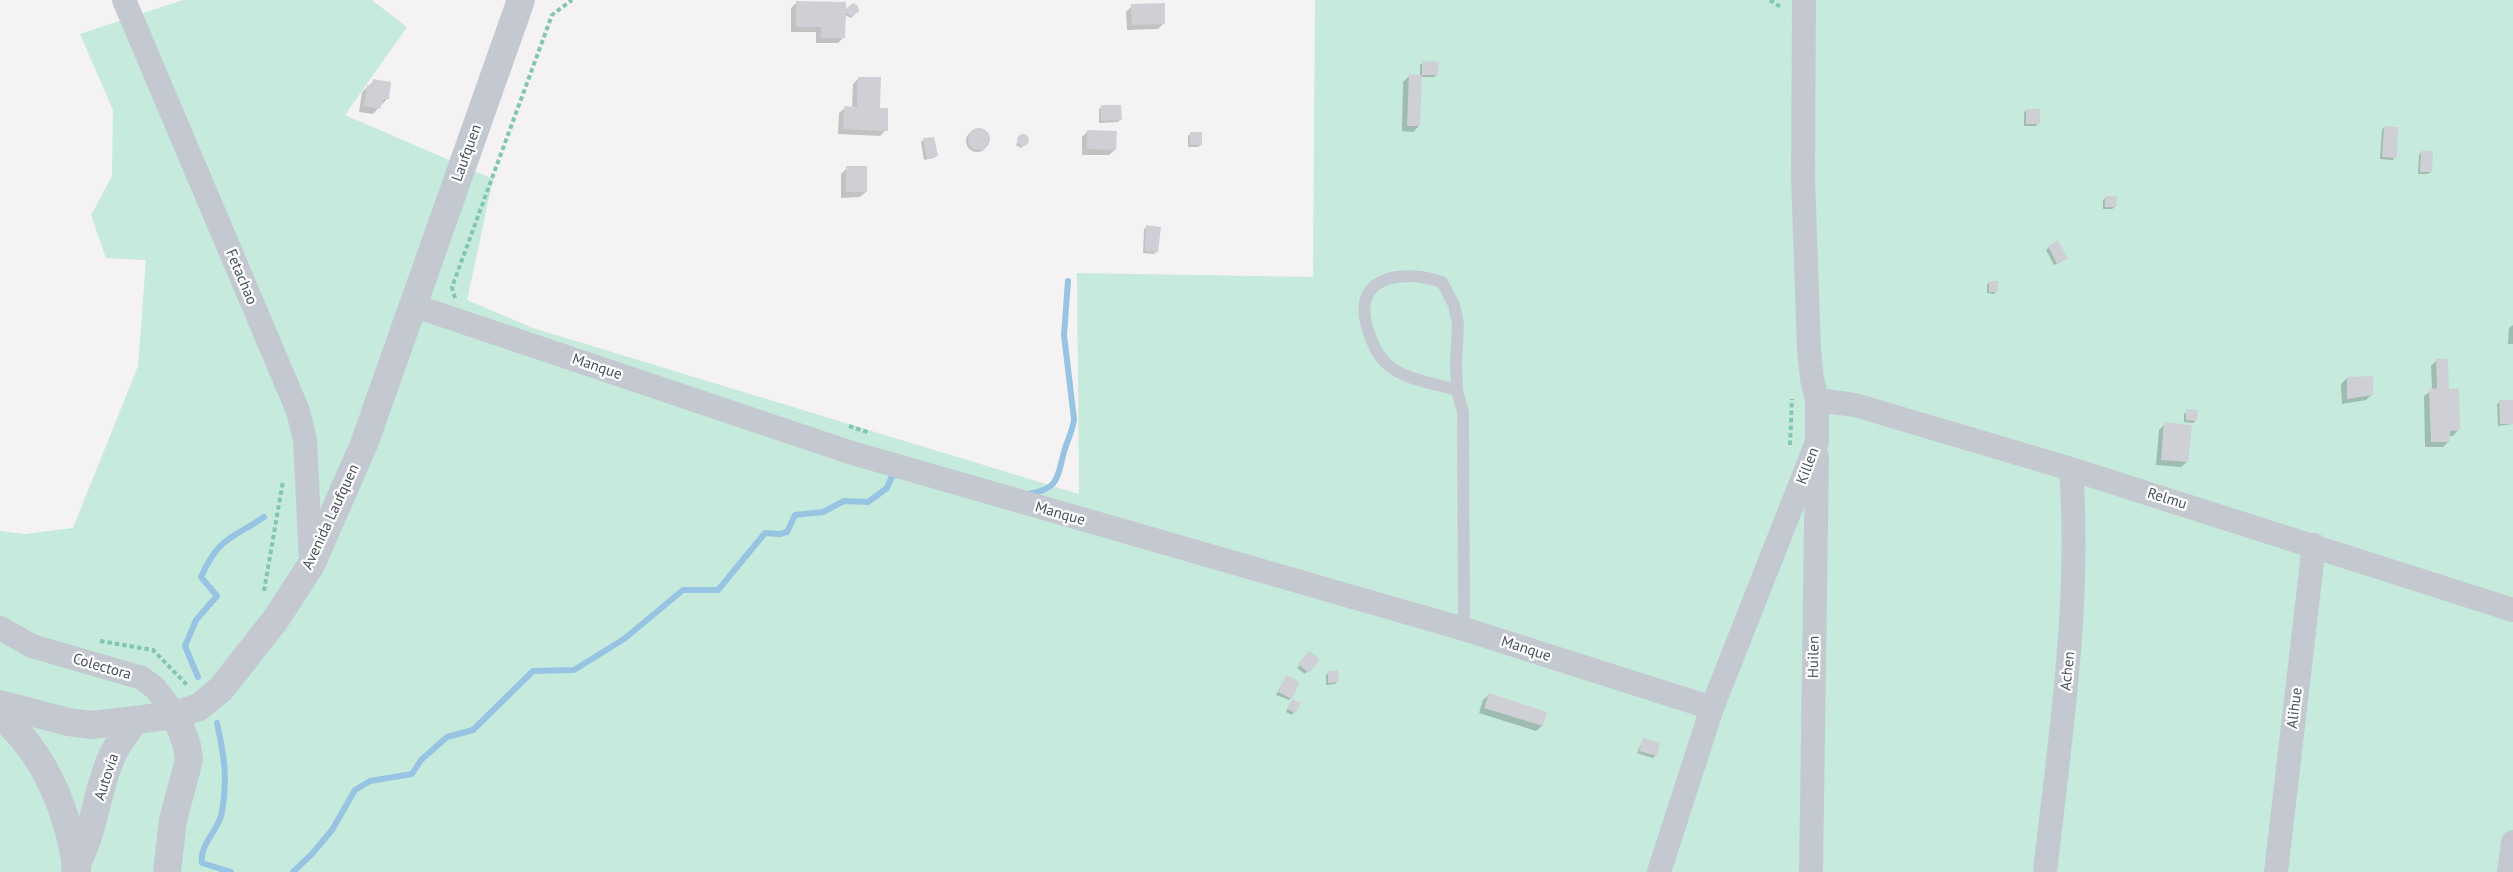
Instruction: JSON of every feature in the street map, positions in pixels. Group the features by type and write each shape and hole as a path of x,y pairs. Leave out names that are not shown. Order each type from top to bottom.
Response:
{"street":[{"name":"Fetachao","path":"124,0 298,411 305,440 311,565"},
{"name":"Laufquen","path":"412,305 521,0"},
{"name":"Killen","path":"1659,872 1712,708 1817,442 1817,400 1809,350 1803,177 1804,0"},
{"name":"Avenida Laufquen","path":"135,721 176,715 199,706 221,689 276,620 311,565 364,444 412,305"},
{"name":"Manque","path":"412,305 849,452 1464,629 1712,708"},
{"name":"Relmu","path":"1817,400 1856,405 2071,469 2513,609"},
{"name":"Huilen","path":"1810,872 1817,442"},
{"name":"Achen","path":"2045,872 2073,615 2075,514 2071,469"},
{"name":"Alihue","path":"2276,872 2314,545"},
{"name":"Colectora","path":"0,628 33,646 142,678 155,688 176,715 187,746 189,760 173,820 166,872"},
{"path":"0,704 76,723 92,725 135,721"},
{"name":"Autovía","path":"0,715 20,732 42,764 61,808 75,869"},
{"name":"Autovía","path":"75,869 94,820 111,757 135,721"},
{"path":"2509,872 2513,843"}],"lane":[{"path":"1457,390 1409,377 1385,362 1371,340 1365,322 1364,299 1371,287 1386,279 1404,276 1430,278 1442,282 1454,305 1458,322 1457,390 1463,412 1464,629"}],"path":[{"path":"459,308 452,287 552,15 572,0"},
{"path":"1770,0 1781,5 1783,14"},
{"path":"1787,454 1791,443 1792,398"},
{"path":"846,426 880,436"},
{"path":"263,593 285,471"},
{"path":"94,640 153,650 190,688 198,681"}],"green space":[{"path":"183,0 372,0 407,27 345,115 493,179 467,300 533,328 1079,494 1077,273 1313,277 1315,0 2513,0 2513,872 0,872 0,531 25,534 73,528 138,366 146,260 106,258 91,215 112,176 113,110 80,34"}],"building":[{"path":"796,1 846,2 846,9 853,3 858,6 859,12 851,16 846,12 845,38 821,38 821,27 796,27"},
{"path":"1165,3 1165,24 1132,25 1131,4"},
{"path":"1422,61 1439,62 1438,75 1422,75"},
{"path":"1409,74 1422,75 1420,126 1407,126"},
{"path":"858,77 881,77 880,108 888,108 888,131 843,129 844,106 857,107"},
{"path":"373,79 391,82 389,99 384,99 380,109 364,106 367,85 372,86"},
{"path":"1101,105 1121,105 1122,120 1101,121"},
{"path":"2026,109 2040,109 2040,124 2026,124"},
{"path":"2384,126 2398,127 2397,158 2382,157"},
{"path":"975,128 983,128 990,135 990,143 983,150 975,150 968,143 968,135"},
{"path":"1087,130 1117,131 1116,150 1087,149"},
{"path":"1190,132 1202,132 1202,145 1190,145"},
{"path":"1025,134 1029,140 1025,146 1021,146 1017,138"},
{"path":"934,137 938,156 927,159 923,138"},
{"path":"2421,151 2433,151 2432,172 2420,172"},
{"path":"846,166 867,166 867,192 846,192"},
{"path":"2105,196 2117,196 2116,207 2105,207"},
{"path":"1146,225 1161,227 1158,252 1145,251"},
{"path":"2058,240 2068,259 2057,264 2048,246"},
{"path":"1989,281 1998,281 1998,292 1989,292"},
{"path":"2436,359 2448,359 2449,389 2459,388 2460,430 2450,431 2450,442 2431,442 2429,389 2437,388"},
{"path":"2373,376 2373,395 2347,399 2347,377"},
{"path":"2499,400 2513,400 2513,424 2500,424"},
{"path":"2186,409 2198,410 2197,421 2186,420"},
{"path":"2164,422 2192,425 2188,462 2161,460"},
{"path":"1309,651 1320,659 1309,673 1298,664"},
{"path":"1338,670 1339,682 1328,683 1328,671"},
{"path":"1286,675 1300,682 1292,699 1278,692"},
{"path":"1489,693 1547,712 1543,726 1484,708"},
{"path":"1292,699 1301,703 1296,713 1287,709"},
{"path":"1643,738 1660,743 1657,756 1639,751"}],"waterway":[{"path":"1028,494 1046,489 1055,481 1074,419 1064,335 1068,281"},
{"path":"293,872 332,830 355,790 370,781 412,774 421,760 447,737 473,730 533,671 574,670 624,639 683,590 718,590 765,533 787,532 795,515 823,512 844,501 868,502 887,488 892,476 897,475"},
{"path":"198,677 185,646 196,620 217,596 201,577 207,564 226,541 264,517"},
{"path":"217,723 224,767 224,800 220,819 203,850 202,863 231,872"}]}
